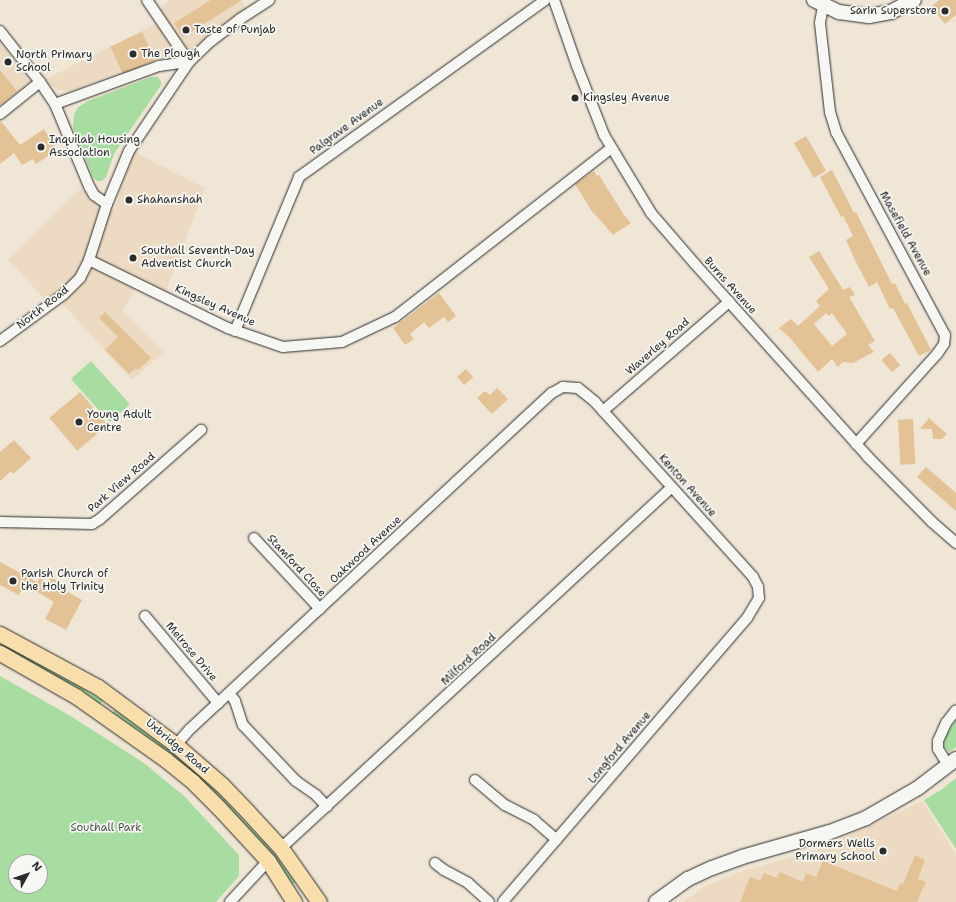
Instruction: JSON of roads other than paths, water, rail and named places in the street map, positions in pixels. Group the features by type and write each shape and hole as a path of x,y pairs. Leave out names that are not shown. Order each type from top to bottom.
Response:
{"main road":[{"name":"Uxbridge Road","path":"0,634 80,677 114,698 176,745 222,785 281,848 319,902"},
{"name":"Uxbridge Road","path":"0,653 77,697 166,760 193,782 230,819 268,861 294,902"},
{"path":"102,715 114,698"}],"street":[{"path":"147,0 189,62"},
{"name":"North Road","path":"0,341 64,294 80,278 89,260 106,204 129,151 189,62 211,41 240,19 269,0"},
{"name":"Palgrave Avenue","path":"235,331 299,177 545,0"},
{"name":"Burns Avenue","path":"554,0 589,100 610,148 651,214 856,444 932,522 956,543"},
{"path":"818,3 846,14 869,16 891,12 914,0"},
{"name":"Masefield Avenue","path":"818,3 830,112 836,132 945,335 944,344 937,354 856,444"},
{"path":"0,31 40,82 55,104 89,186 94,195 106,204"},
{"path":"55,104 159,66 189,62"},
{"path":"0,114 40,82"},
{"name":"Kingsley Avenue","path":"89,260 235,331 283,346 342,342 395,317 610,148"},
{"name":"Waverley Road","path":"603,411 729,302"},
{"name":"Oakwood Avenue","path":"176,745 190,729 552,393 563,387 578,388"},
{"name":"Kenton Avenue","path":"578,388 588,395 603,411 753,577 759,592 759,598 754,610"},
{"name":"Park View Road","path":"0,522 92,524 100,519 201,430"},
{"name":"Milford Road","path":"281,848 672,487"},
{"name":"Stamford Close","path":"254,538 320,609"},
{"name":"Longford Avenue","path":"503,902 754,610"},
{"name":"Melrose Drive","path":"145,616 218,703"},
{"path":"229,693 235,700 243,725 296,781 316,795 327,807"},
{"path":"656,902 688,879 712,868 742,857 830,832 866,818 900,799 952,762 938,749 938,741 946,723 956,710"},
{"path":"475,780 505,806 534,820 557,840"},
{"path":"230,902 268,861"},
{"path":"435,863 444,870 468,883 489,902"}],"place":[{"name":"Sarin Superstore","path":"945,11"},
{"name":"Taste of Punjab","path":"186,30"},
{"name":"The Plough","path":"133,54"},
{"name":"North Primary School","path":"8,62"},
{"name":"Kingsley Avenue","path":"575,98"},
{"name":"Inquilab Housing Association","path":"41,147"},
{"name":"Shahanshah","path":"129,200"},
{"name":"Southall Seventh-Day Adventist Church","path":"133,258"},
{"name":"Young Adult Centre","path":"79,422"},
{"name":"Parish Church of the Holy Trinity","path":"13,581"},
{"name":"Dormers Wells Primary School","path":"883,851"}],"park label":[{"name":"Southall Park","path":"106,828"}]}
